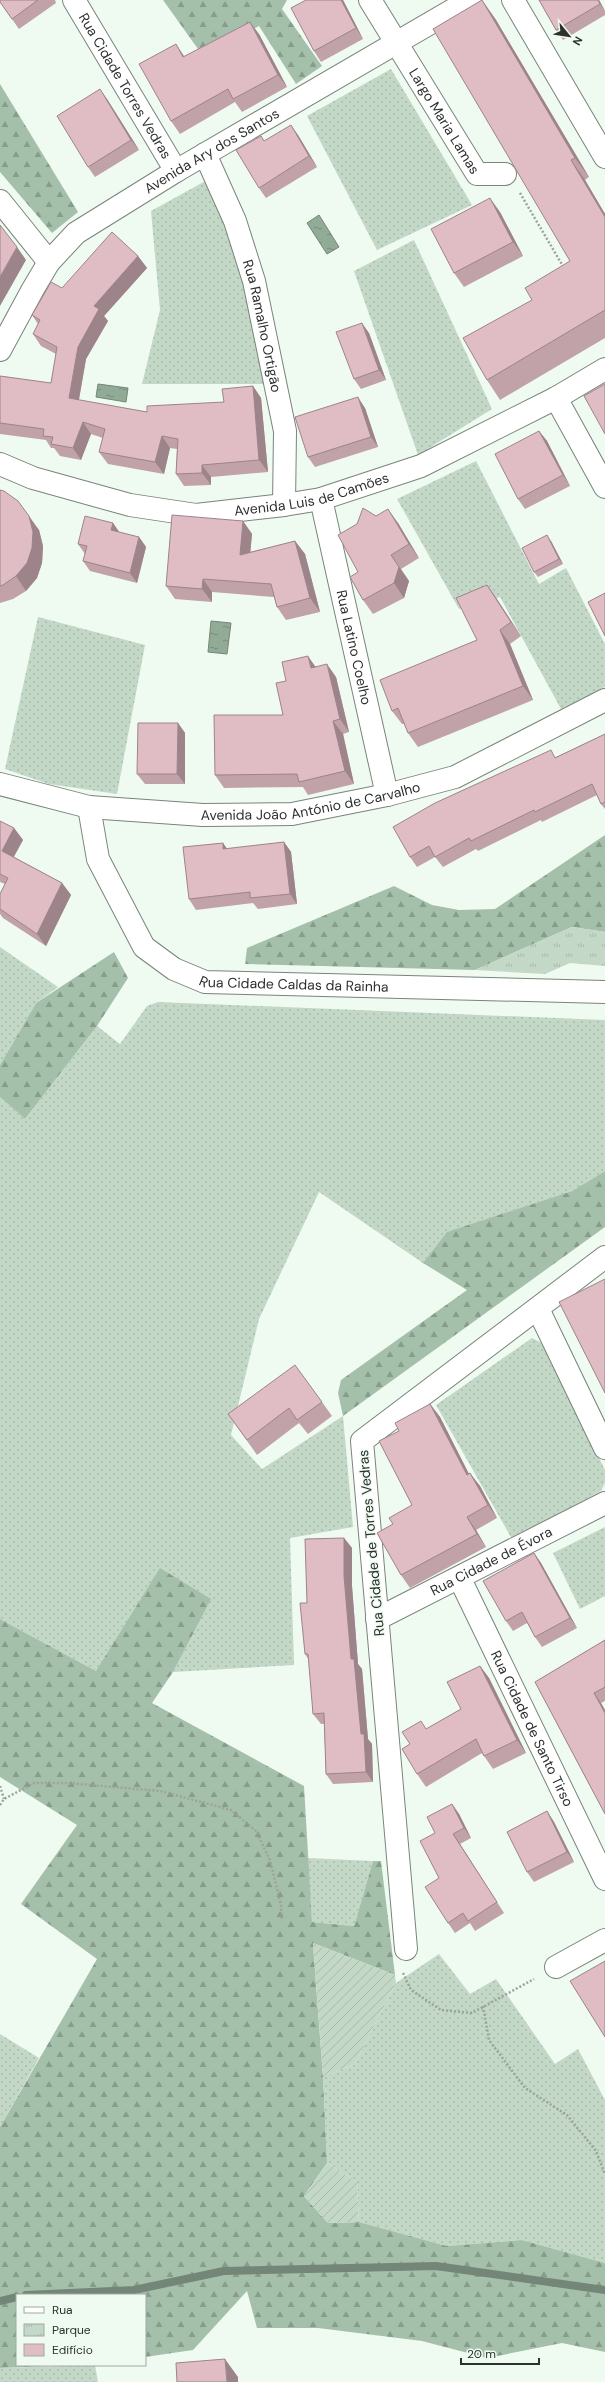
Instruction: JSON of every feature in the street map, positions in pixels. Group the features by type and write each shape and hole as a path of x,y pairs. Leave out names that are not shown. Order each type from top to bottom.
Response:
{"street":[{"name":"Rua Cidade Torres Vedras","path":"74,0 176,171"},
{"path":"370,0 396,45"},
{"name":"Avenida Ary dos Santos","path":"0,350 32,289 49,262 76,233 204,154 396,45 470,0"},
{"path":"513,0 605,156"},
{"name":"Largo Maria Lamas","path":"396,45 477,174 505,174"},
{"name":"Rua Ramalho Ortigão","path":"204,154 235,221 254,281 285,430 284,505"},
{"path":"0,201 49,262"},
{"name":"Avenida Luis de Camões","path":"0,464 33,478 130,505 196,515 284,505 321,499 421,466 556,398 605,369"},
{"path":"556,398 605,487"},
{"name":"Rua Latino Coelho","path":"321,499 387,795"},
{"name":"Avenida João António de Carvalho","path":"0,784 89,807 203,815 292,814 387,795 455,776 605,700"},
{"name":"Rua Cidade Caldas da Rainha","path":"89,807 98,859 144,947 174,969 205,982 605,992"},
{"name":"Rua Cidade de Torres Vedras","path":"406,1949 362,1441 605,1257"},
{"path":"538,1309 605,1448"},
{"name":"Rua Cidade de Évora","path":"377,1619 460,1579 605,1503"},
{"name":"Rua Cidade de Santo Tirso","path":"460,1579 605,1879"},
{"path":"556,1967 605,1940"}],"path":[{"path":"525,200 566,272"},
{"path":"0,1804 4,1799 34,1783 66,1783 160,1791 231,1810 256,1831 270,1860 281,1905 282,1921"},
{"path":"0,1786 4,1799"},
{"path":"406,1949 402,1972 411,1990 441,2010 472,2013 556,1967"},
{"path":"483,2006 489,2040 525,2088 567,2115 596,2151 605,2174"}],"green space":[{"path":"163,0 287,0 282,9 322,66 296,84 259,26 203,56"},
{"path":"391,69 472,205 377,250 307,116"},
{"path":"0,84 78,212 52,233 0,172"},
{"path":"209,179 234,230 266,384 142,384 160,310 151,211"},
{"path":"414,240 492,409 418,455 354,271"},
{"path":"476,461 539,584 566,568 605,644 605,687 561,709 500,597 459,609 397,499"},
{"path":"38,617 145,645 117,794 49,784 5,769"},
{"path":"605,835 605,932 572,927 475,970 245,964 247,948 394,886 432,905 459,910 495,909"},
{"path":"572,927 605,932 605,966 570,963 545,974 475,970"},
{"path":"0,947 58,987 36,1003 0,1065"},
{"path":"114,952 128,978 97,1026 25,1119 0,1097 0,1065 36,1003"},
{"path":"158,1002 605,1020 605,1171 572,1191 448,1232 423,1263 319,1192 259,1319 231,1435 262,1469 343,1416 353,1527 290,1538 294,1665 173,1672 210,1599 96,1671 0,1619 0,1097 25,1119 97,1026 120,1044 147,1006"},
{"path":"605,1171 605,1227 343,1416 338,1393 341,1380 467,1290 423,1263 447,1232 572,1191"},
{"path":"532,1338 542,1343 605,1470 605,1483 601,1491 512,1539 436,1405"},
{"path":"605,1527 605,1596 580,1609 553,1553"},
{"path":"160,1568 211,1599 173,1672 152,1703 304,1786 312,1922 354,1926 373,1861 381,1861 395,1975 313,1943 323,2077 327,2163 304,2196 328,2223 359,2222 447,2246 522,2240 605,2263 605,2352 562,2343 487,2358 422,2341 318,2328 257,2328 247,2291 193,2350 146,2357 146,2294 16,2294 16,2366 49,2366 0,2368 0,2127 97,1959 21,1904 77,1825 0,1777 0,1619 96,1671"},
{"path":"307,1858 373,1861 354,1926 312,1922"},
{"path":"313,1943 395,1975 396,1983 355,2064 323,2077"},
{"path":"439,1954 470,1994 496,1979 555,2064 578,2049 605,2100 605,2263 522,2240 447,2246 359,2222 357,2182 327,2163 323,2077 355,2064 396,1983"},
{"path":"0,2034 39,2058 0,2127"},
{"path":"327,2163 357,2182 359,2222 328,2223 304,2196"},
{"path":"95,2366 98,2382 0,2382 0,2368"}],"water":[{"path":"319,215 339,247 327,254 307,223"},
{"path":"98,384 128,388 126,402 96,397"},
{"path":"211,621 231,623 227,654 208,652"}],"building":[{"path":"0,0 38,0 12,19"},
{"path":"306,0 341,0 356,28 314,51 291,8"},
{"path":"482,0 575,158 571,160 605,217 605,310 487,380 463,338 532,300 525,288 570,261 433,29"},
{"path":"539,0 598,0 600,4 556,30"},
{"path":"250,22 278,75 233,99 228,89 171,121 139,64 176,44 183,57"},
{"path":"100,89 131,140 88,167 57,116"},
{"path":"291,125 309,156 259,188 236,150 261,136 264,141"},
{"path":"490,198 513,242 454,273 431,229"},
{"path":"0,225 17,247 0,277"},
{"path":"112,232 138,256 94,306 99,309 78,347 69,398 147,412 147,406 224,402 222,389 253,386 259,460 202,465 202,473 176,474 178,439 162,436 155,462 99,452 105,429 83,422 73,448 51,444 53,437 43,436 44,429 0,423 0,376 51,383 57,347 33,334 40,320 32,315 51,282 62,288"},
{"path":"362,323 379,370 354,379 336,332"},
{"path":"605,384 605,434 584,396"},
{"path":"358,397 371,437 308,457 295,417"},
{"path":"539,431 563,475 518,499 495,454"},
{"path":"0,490 4,491 18,501 29,516 33,532 32,548 27,563 16,576 0,586"},
{"path":"363,508 376,516 388,509 409,544 391,555 399,567 394,583 363,600 350,577 358,572 338,535 357,524"},
{"path":"172,515 243,521 240,555 295,541 310,598 277,607 271,584 203,579 202,589 166,586"},
{"path":"85,516 113,523 111,530 139,537 130,573 83,561 87,546 78,544"},
{"path":"547,535 559,559 534,572 522,548"},
{"path":"487,585 511,622 500,630 523,686 408,733 398,708 392,711 380,680 477,640 456,598"},
{"path":"605,593 605,636 588,602"},
{"path":"308,656 311,668 327,664 340,719 333,721 345,771 299,782 297,774 215,775 214,715 283,715 276,683 286,681 282,662"},
{"path":"138,723 178,723 177,774 137,774"},
{"path":"605,734 605,802 601,804 592,784 471,841 469,838 435,857 429,846 410,857 393,827 435,803 551,750 555,758"},
{"path":"0,821 14,828 2,851 62,883 37,934 0,909 0,894 8,878 0,874"},
{"path":"284,842 290,894 250,898 250,892 189,899 183,847 223,843 223,849"},
{"path":"605,1279 605,1393 559,1302"},
{"path":"295,1365 322,1402 297,1420 289,1408 247,1440 228,1414"},
{"path":"430,1404 467,1475 470,1473 488,1505 467,1517 477,1534 401,1575 377,1533 393,1524 389,1518 412,1505 379,1441 399,1431 395,1423"},
{"path":"344,1538 344,1576 351,1659 354,1659 361,1734 364,1734 366,1772 326,1774 324,1713 313,1714 308,1654 305,1654 300,1603 307,1603 305,1539"},
{"path":"534,1553 570,1618 535,1637 522,1612 506,1621 483,1581"},
{"path":"605,1640 605,1687 594,1693 605,1713 605,1814 535,1682"},
{"path":"480,1666 517,1740 484,1756 476,1739 417,1774 402,1749 410,1744 402,1732 421,1721 426,1729 461,1709 447,1682"},
{"path":"452,1804 464,1828 453,1834 497,1902 468,1921 463,1913 448,1923 425,1887 439,1878 420,1841 435,1833 427,1817"},
{"path":"547,1811 567,1852 527,1872 507,1832"},
{"path":"605,1961 605,2037 570,1981"},
{"path":"225,2359 227,2382 177,2382 176,2363"}],"waterway":[{"path":"48,2294 134,2290 224,2271 436,2266 605,2290"},
{"path":"0,2301 16,2297"}]}
